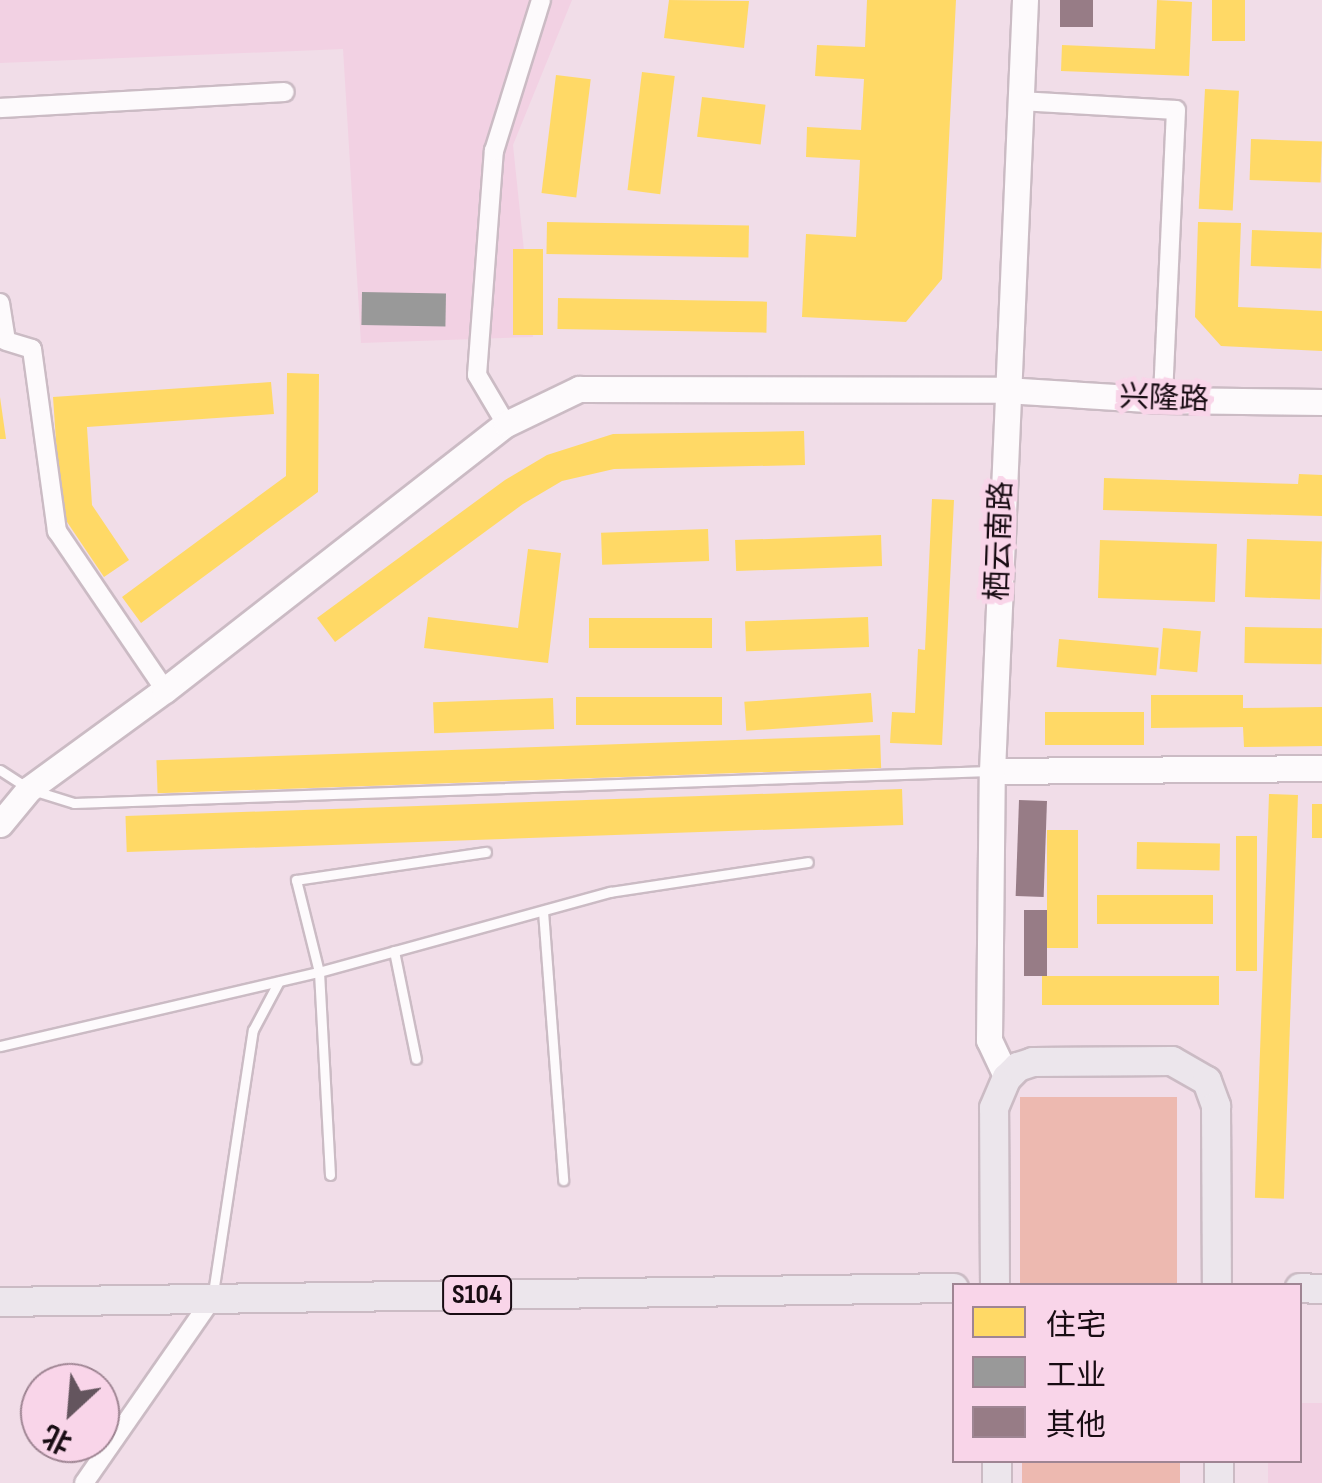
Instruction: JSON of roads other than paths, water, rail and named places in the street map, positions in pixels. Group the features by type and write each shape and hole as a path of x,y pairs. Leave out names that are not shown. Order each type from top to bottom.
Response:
{"main road":[{"path":"995,1283 994,1108 1007,1078 1018,1066 1033,1062 1172,1061 1207,1081 1216,1106 1218,1283"},
{"name":"S104","path":"0,1302 952,1288"}],"street":[{"path":"506,424 477,375 494,151 541,0"},
{"name":"栖云南路","path":"1007,1078 989,1040 992,771 1005,390 1025,0"},
{"path":"0,108 285,92"},
{"path":"1020,101 1176,110 1163,400"},
{"path":"0,302 6,340 32,349 57,530 164,690"},
{"name":"兴隆路","path":"0,824 29,789 164,690 506,424 579,390 1005,390 1163,400 1322,402"},
{"path":"992,771 1322,768"},
{"path":"84,1483 212,1299"}],"lane":[{"path":"0,770 29,789 74,803 992,771"},
{"path":"330,1175 319,972 296,880 486,852"},
{"path":"0,1046 319,972 610,892 808,862"},
{"path":"542,910 563,1180"},
{"path":"394,951 416,1059"},
{"path":"212,1299 253,1030 280,981"}]}
